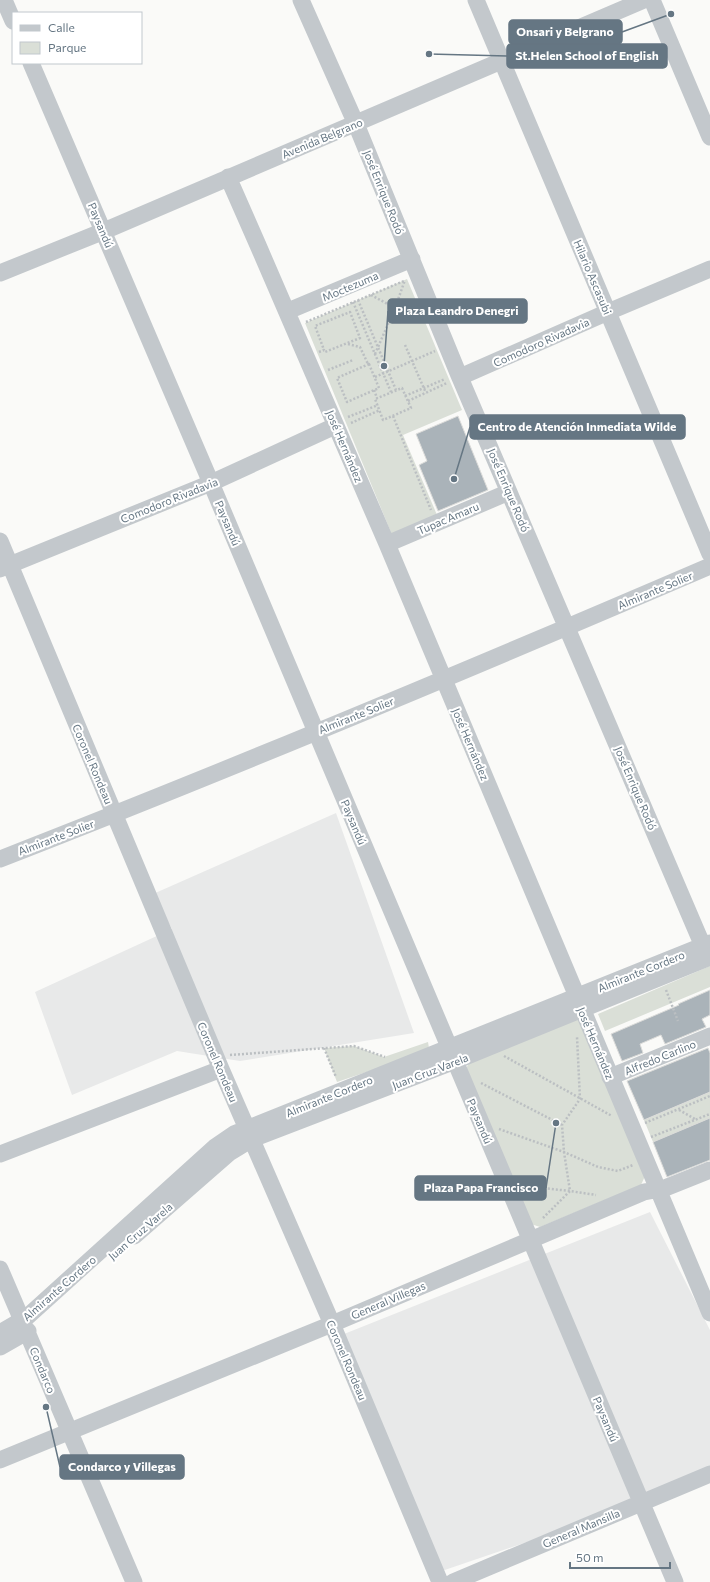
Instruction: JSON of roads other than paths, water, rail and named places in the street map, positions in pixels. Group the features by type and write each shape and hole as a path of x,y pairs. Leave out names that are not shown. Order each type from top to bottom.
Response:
{"street":[{"path":"4,0 12,18"},
{"name":"José Enrique Rodó","path":"301,0 356,124 411,271 439,327 708,951"},
{"name":"Hilario Ascasubi","path":"476,0 710,554"},
{"name":"Avenida Belgrano","path":"0,273 104,231 644,0"},
{"path":"652,0 710,137"},
{"name":"Paysandú","path":"31,64 211,483 675,1582"},
{"name":"José Hernández","path":"228,178 288,311 335,426 387,544 578,1006 610,1077 710,1313"},
{"name":"Comodoro Rivadavia","path":"459,375 710,270"},
{"name":"Moctezuma","path":"288,311 411,271"},
{"name":"Comodoro Rivadavia","path":"5,567 211,483 335,426"},
{"name":"Tupac Amaru","path":"387,544 509,492"},
{"name":"Coronel Rondeau","path":"0,541 5,567 114,815 219,1064 332,1324 440,1582"},
{"name":"Almirante Solier","path":"0,859 114,815 444,680 710,566"},
{"path":"578,1006 661,978 708,951"},
{"name":"Almirante Cordero","path":"0,1333 24,1326 43,1304 223,1140 249,1134 578,1006 708,951"},
{"name":"Alfredo Carlino","path":"610,1077 710,1036"},
{"path":"0,1154 219,1064"},
{"name":"General Villegas","path":"0,1460 332,1324 644,1192 658,1190 710,1170"},
{"name":"Condarco","path":"0,1269 134,1582"},
{"path":"0,1346 24,1326"},
{"name":"General Mansilla","path":"453,1582 710,1474"}],"place":[{"name":"Onsari y Belgrano","path":"671,14"},
{"name":"St.Helen School of English","path":"429,54"},
{"name":"Plaza Leandro Denegri","path":"384,366"},
{"name":"Centro de Atención Inmediata Wilde","path":"454,479"},
{"name":"Plaza Papa Francisco","path":"556,1123"},
{"name":"Condarco y Villegas","path":"46,1407"}]}
